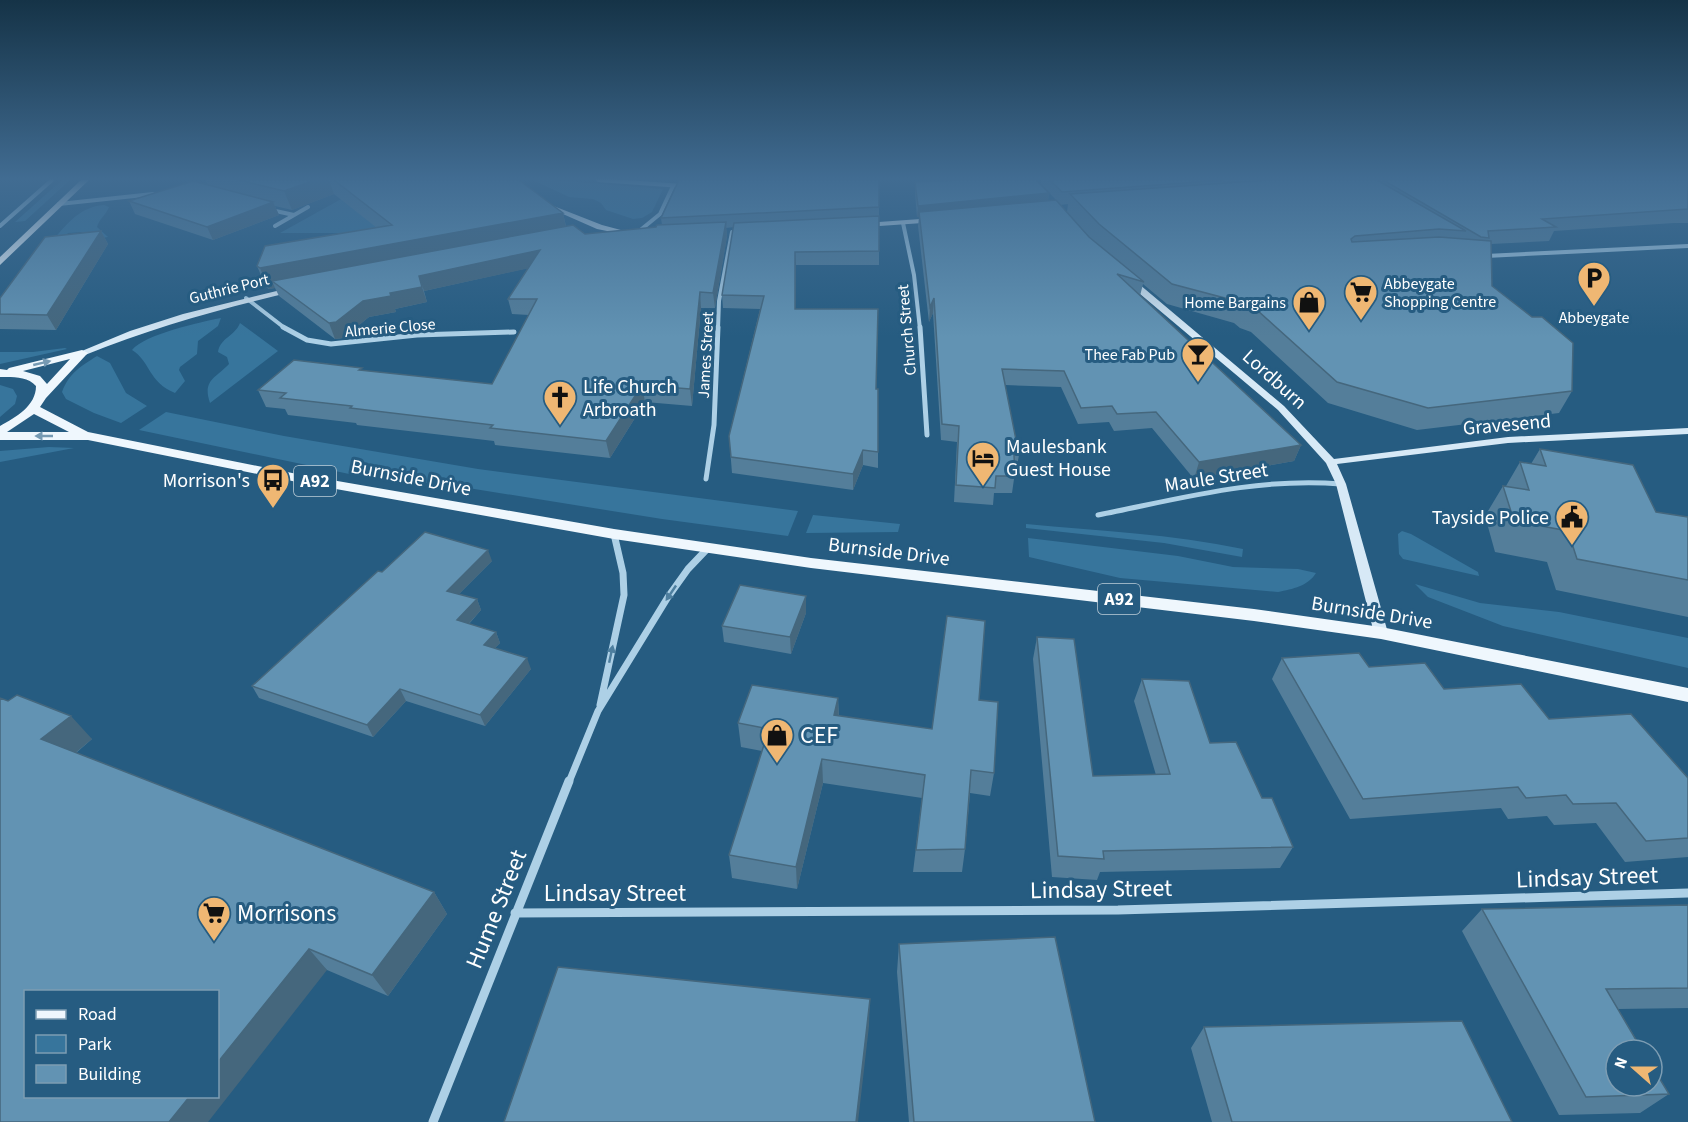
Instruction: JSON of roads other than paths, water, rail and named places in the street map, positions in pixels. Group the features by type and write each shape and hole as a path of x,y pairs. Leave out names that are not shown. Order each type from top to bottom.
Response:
{"main road":[{"path":"0,262 30,232"},
{"name":"Guthrie Port","path":"1,373 82,353"},
{"name":"Guthrie Port","path":"34,409 43,395 82,353"},
{"path":"1,373 26,375 38,379 43,386 43,395"},
{"path":"0,431 34,409"},
{"name":"Burnside Drive","path":"34,409 88,436"},
{"name":"Burnside Drive","path":"0,436 88,436 379,493 614,534 811,563 1254,615 1381,633 1688,695"}],"street":[{"path":"623,232 645,236"},
{"path":"635,235 638,232"},
{"path":"722,233 728,232"},
{"name":"James Street","path":"706,479 714,425 719,301 732,232"},
{"name":"Church Street","path":"905,232 918,307 927,435"},
{"path":"1481,256 1688,246"},
{"name":"Lordburn","path":"1118,270 1281,408 1331,462 1341,484 1381,633"},
{"name":"Guthrie Port","path":"82,353 152,326 246,298 303,287"},
{"name":"Almerie Close","path":"246,298 293,334 309,340 332,344 349,344 402,336 514,332"},
{"name":"Gravesend","path":"1331,462 1508,440 1688,431"},
{"name":"Maule Street","path":"1098,515 1237,486 1315,480 1341,484"},
{"name":"Hume Street","path":"598,711 624,595 623,573 614,534"},
{"name":"Hume Street","path":"433,1122 598,711 668,597 688,569 708,548"},
{"name":"Lindsay Street","path":"515,913 1118,910 1688,893"}],"place":[{"name":"Abbeygate","path":"1594,307"},
{"name":"Abbeygate Shopping Centre","path":"1361,321"},
{"name":"Home Bargains","path":"1309,331"},
{"name":"Thee Fab Pub","path":"1198,383"},
{"name":"Life Church Arbroath","path":"560,426"},
{"name":"Maulesbank Guest House","path":"983,487"},
{"name":"Morrison's","path":"273,509"},
{"name":"Tayside Police","path":"1572,546"},
{"name":"CEF","path":"777,764"},
{"name":"Morrisons","path":"214,942"}]}
